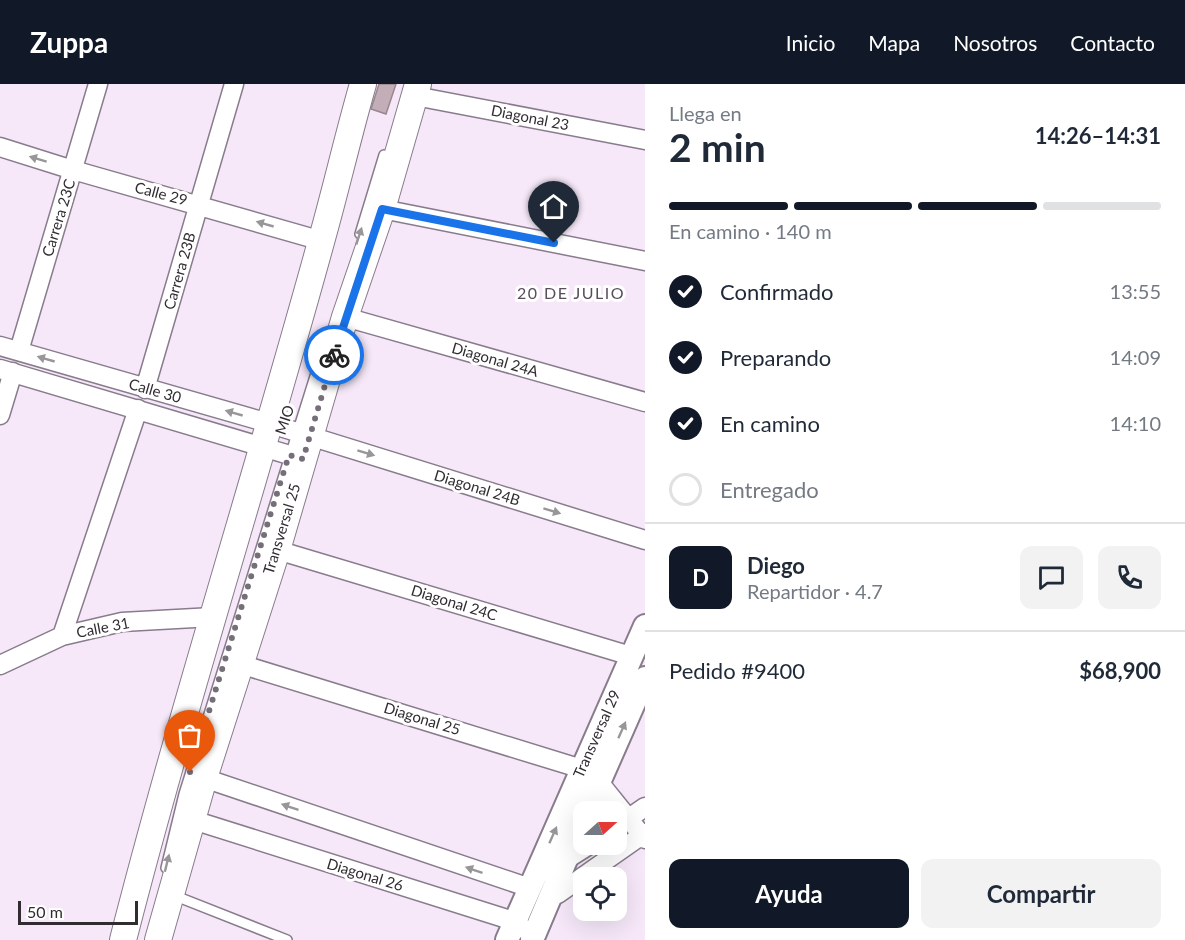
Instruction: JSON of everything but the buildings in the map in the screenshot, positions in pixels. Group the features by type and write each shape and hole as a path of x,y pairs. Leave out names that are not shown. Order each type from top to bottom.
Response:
{"main road":[{"name":"Transversal 25","path":"154,934 168,883 193,820 204,778 277,550 288,447 274,425 340,163 363,84"},
{"name":"Transversal 25","path":"123,940 213,616 345,317 382,209 416,90"}],"street":[{"name":"Carrera 23C","path":"5,347 73,170 98,84"},
{"name":"Carrera 23B","path":"145,389 234,84"},
{"name":"Diagonal 23","path":"416,90 645,140"},
{"name":"Calle 29","path":"0,147 322,241"},
{"path":"382,209 645,261"},
{"name":"Diagonal 24A","path":"345,317 645,402"},
{"name":"Calle 30","path":"5,347 274,425"},
{"name":"Calle 30","path":"6,370 138,409 288,447"},
{"path":"0,415 6,370"},
{"path":"62,636 138,409"},
{"name":"Diagonal 24B","path":"288,447 645,540"},
{"name":"Diagonal 24C","path":"277,550 631,656"},
{"name":"Calle 31","path":"0,664 62,636 122,622 213,616"},
{"name":"Transversal 29","path":"587,801 591,775 631,656 645,626"},
{"name":"Diagonal 25","path":"240,664 591,775"},
{"name":"Transversal 29","path":"534,939 539,892 591,775 645,678"},
{"path":"591,775 608,801"},
{"path":"204,778 539,892 558,894 644,836 627,826"},
{"path":"627,820 645,807"},
{"name":"Diagonal 26","path":"193,820 534,939"},
{"name":"Transversal 29","path":"511,931 564,861 573,841"},
{"path":"564,861 574,855"}],"lane":[{"name":"MIO","path":"274,425 372,84"},
{"path":"359,239 386,150"},
{"name":"MIO","path":"134,940 178,766 320,361"},
{"name":"MIO","path":"168,883 184,794 288,447"},
{"path":"168,883 287,940"},
{"path":"148,940 154,934"}],"way so far":[{"path":"190,772 289,455 303,459 334,355"}],"district":[{"name":"20 DE JULIO","path":"571,293"}],"route":[{"path":"334,355 382,209 554,243"}]}
